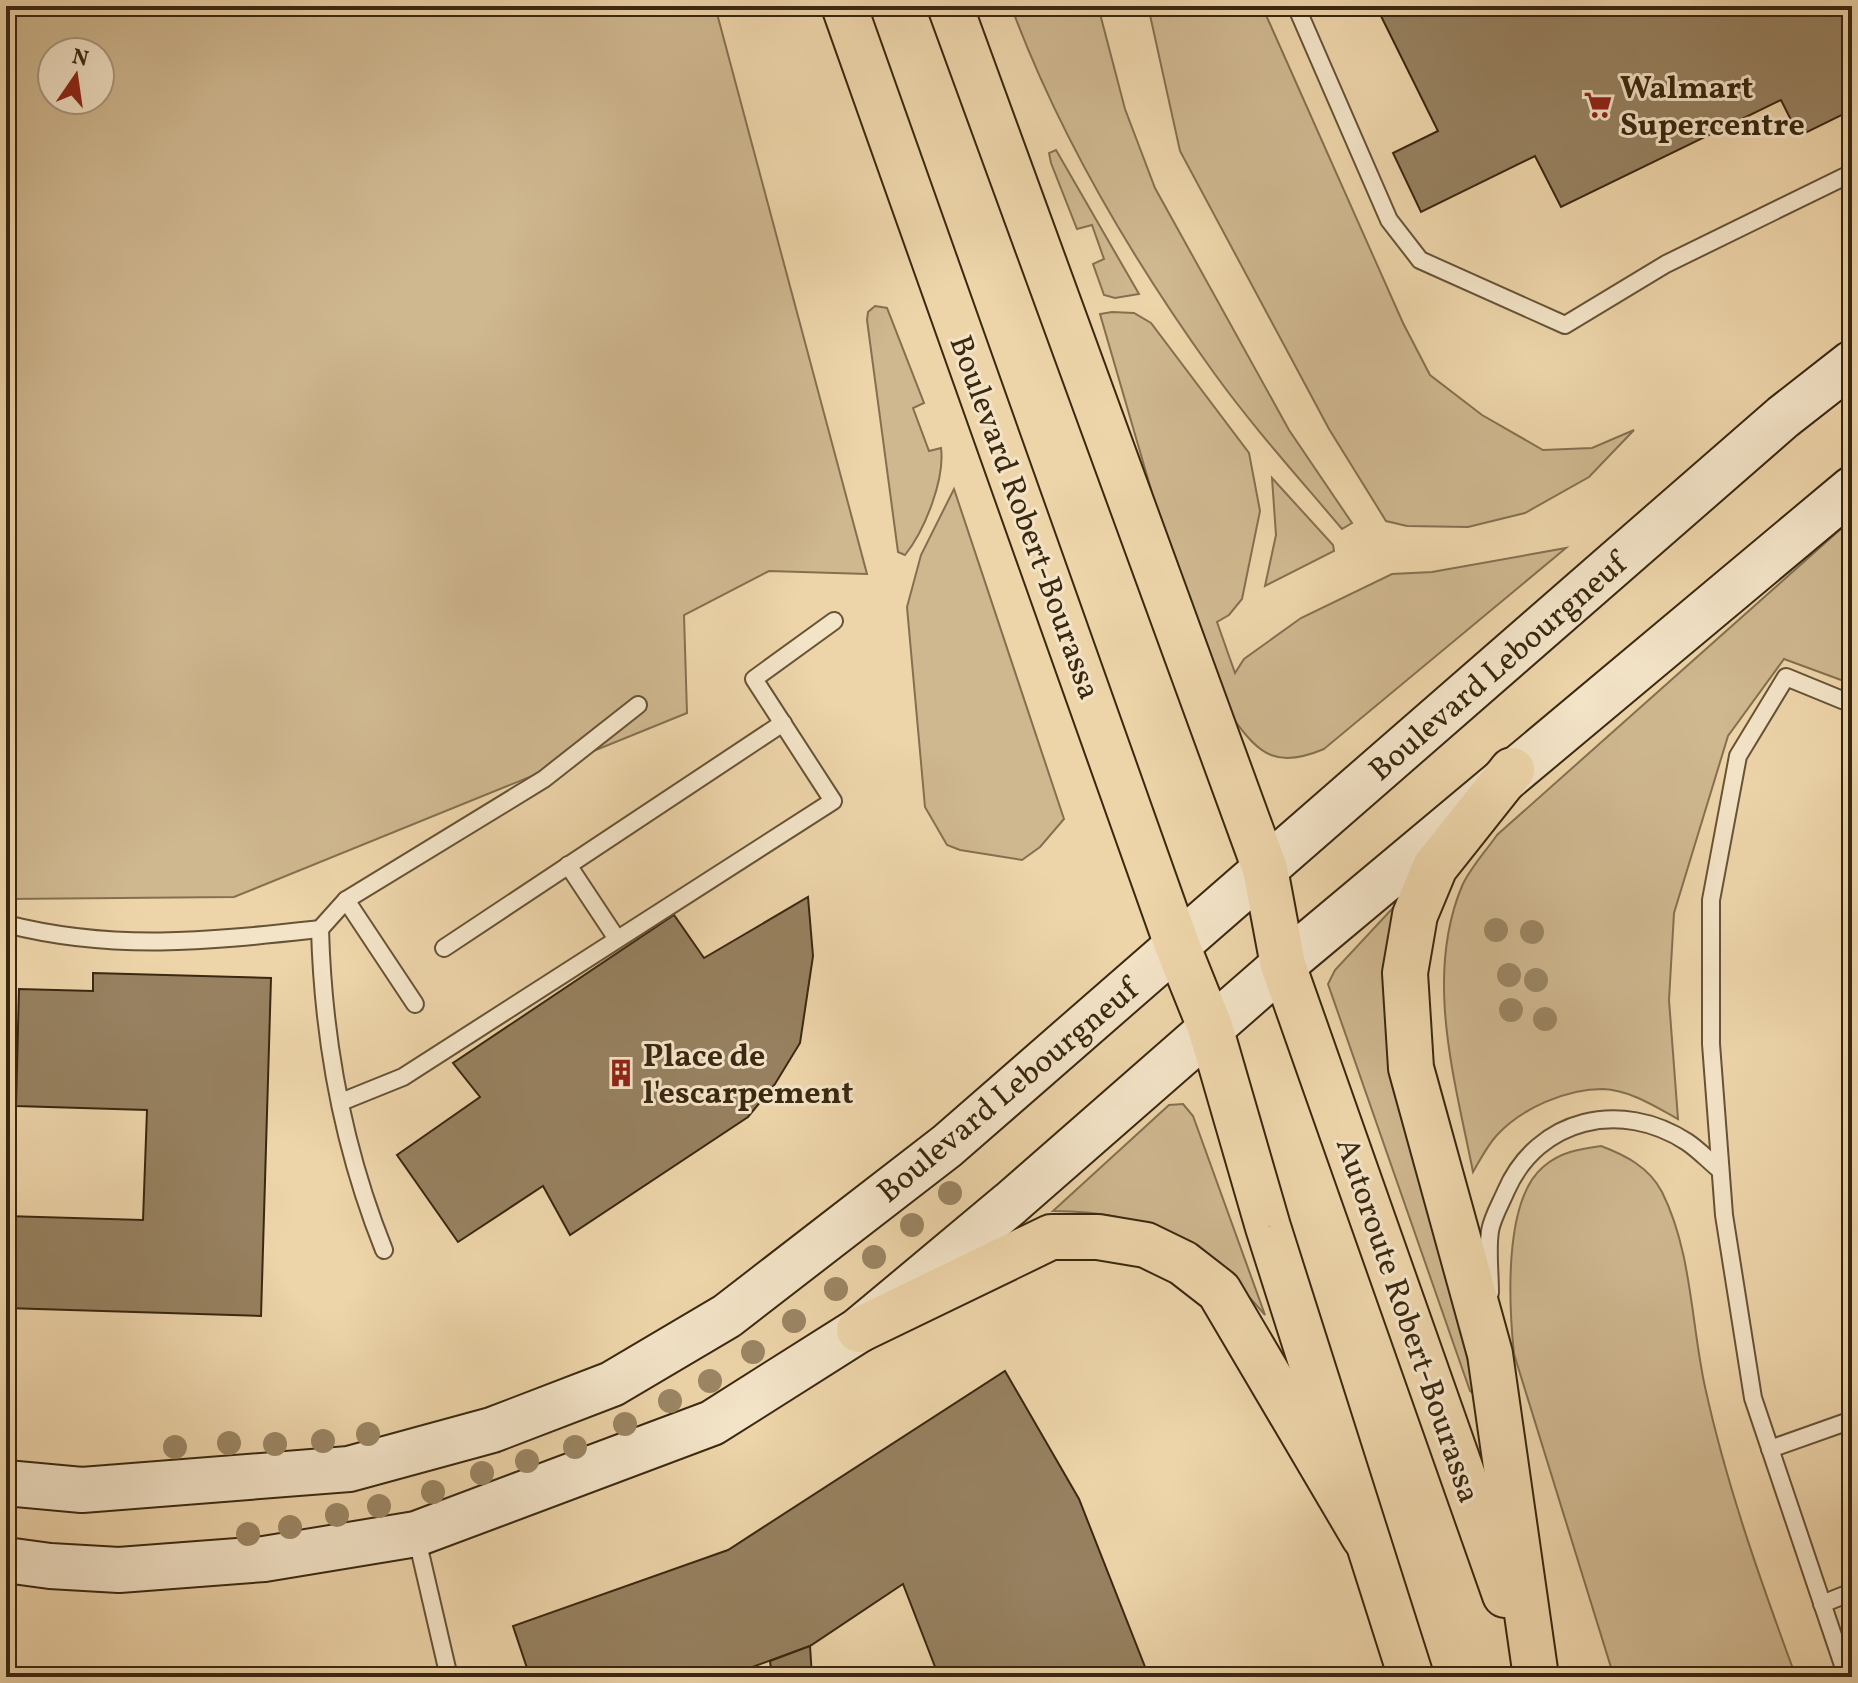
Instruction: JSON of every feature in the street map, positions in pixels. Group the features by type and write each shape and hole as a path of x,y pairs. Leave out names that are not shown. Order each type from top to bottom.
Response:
{"highway":[{"name":"Boulevard Robert-Bourassa","path":"844,6 1177,945 1210,1027"},
{"path":"950,6 1265,869 1283,965"},
{"path":"1512,770 1435,867 1415,915 1405,973 1411,1068 1490,1354 1535,1677"},
{"name":"Autoroute Robert-Bourassa","path":"1283,965 1535,1677"},
{"path":"1210,1027 1364,1537 1411,1677"},
{"path":"859,1330 1051,1237 1098,1237 1146,1245 1183,1263 1219,1291 1364,1537"}],"main road":[{"name":"Boulevard Lebourgneuf","path":"6,1483 82,1490 349,1469 492,1430 612,1384 727,1316 947,1146 1783,417 1852,363"},
{"path":"6,1560 119,1570 264,1559 416,1534 712,1423 859,1330 1011,1203 1210,1027 1512,770 1852,489"}],"lane":[{"path":"1296,6 1389,220 1420,260 1565,325 1666,264 1852,173"},
{"path":"341,1102 403,1077 833,801 754,679 834,621"},
{"path":"1847,1677 1753,1398 1724,1215 1720,1170 1711,1044 1711,900 1738,756 1786,677 1852,704"},
{"path":"6,924 52,936 90,940 191,943 320,929 346,900 544,779 638,705"},
{"path":"444,948 783,723"},
{"path":"568,865 617,939"},
{"path":"346,900 415,1004"},
{"path":"320,929 321,982 341,1102 364,1200 384,1250"},
{"path":"1490,1354 1490,1229 1517,1166 1538,1143 1570,1127 1609,1117 1647,1125 1686,1141 1720,1170"},
{"path":"1770,1449 1852,1420"},
{"path":"416,1534 449,1677"},
{"path":"1822,1604 1852,1592"}],"shaded area":[{"path":"6,6 715,6 867,574 769,571 684,615 687,713 234,897 6,899"},
{"path":"1011,6 1098,6 1125,109 1155,188 1289,430 1352,523 1342,529 1244,413 1184,330 1127,242 1075,150 1030,55"},
{"path":"1148,6 1262,6 1403,323 1430,375 1482,415 1543,450 1592,448 1634,430 1589,477 1525,513 1468,527 1407,526 1386,521 1329,429 1180,151"},
{"path":"1056,150 1139,294 1115,298 1104,295 1093,264 1104,259 1092,225 1077,229 1051,163 1049,153"},
{"path":"875,306 887,308 924,403 913,408 929,451 941,448 940,474 932,504 920,532 905,555 898,552 867,320 868,312"},
{"path":"1134,313 1151,323 1249,453 1260,511 1242,599 1229,615 1217,622 1235,673 1244,659 1301,618 1392,574 1432,572 1566,548 1324,749 1295,758 1283,758 1262,750 1233,718 1157,510 1100,314"},
{"path":"1272,478 1333,545 1334,551 1265,586 1276,535"},
{"path":"954,489 1064,819 1040,847 1022,860 947,845 925,807 907,607 921,555"},
{"path":"1852,519 1852,684 1784,659 1728,736 1674,913 1669,1000 1678,1119 1623,1092 1603,1089 1574,1092 1546,1102 1507,1125 1490,1144 1473,1172 1446,1029 1444,992 1445,956 1451,921 1465,879 1497,835"},
{"path":"1403,897 1411,918 1436,1207 1475,1395 1470,1391 1328,984 1335,970"},
{"path":"1183,1104 1193,1116 1265,1315 1220,1268 1172,1236 1118,1217 1053,1211 1169,1105"},
{"path":"1601,1146 1643,1169 1657,1183 1672,1215 1685,1263 1705,1387 1724,1461 1796,1677 1614,1677 1514,1354 1510,1283 1515,1228 1530,1183 1543,1167 1556,1158"}],"building":[{"name":"Walmart Supercentre","path":"1376,6 1852,6 1852,110 1799,136 1781,100 1561,207 1535,156 1421,212 1393,153 1438,131"},
{"name":"Place de l'escarpement","path":"808,897 813,956 800,1043 775,1084 748,1117 570,1235 543,1186 458,1242 397,1155 480,1097 453,1063 674,915 704,958"},
{"path":"93,973 271,978 261,1316 6,1308 6,1216 143,1220 147,1110 16,1106 19,989 93,991"},
{"path":"1005,1371 1079,1499 1149,1677 939,1677 903,1584 810,1646 725,1677 530,1677 513,1626 728,1550"},
{"path":"810,1646 812,1677 772,1677 770,1661"}],"place":[{"name":"Walmart Supercentre","path":"1598,105"},
{"name":"Place de l'escarpement","path":"621,1073"}]}
